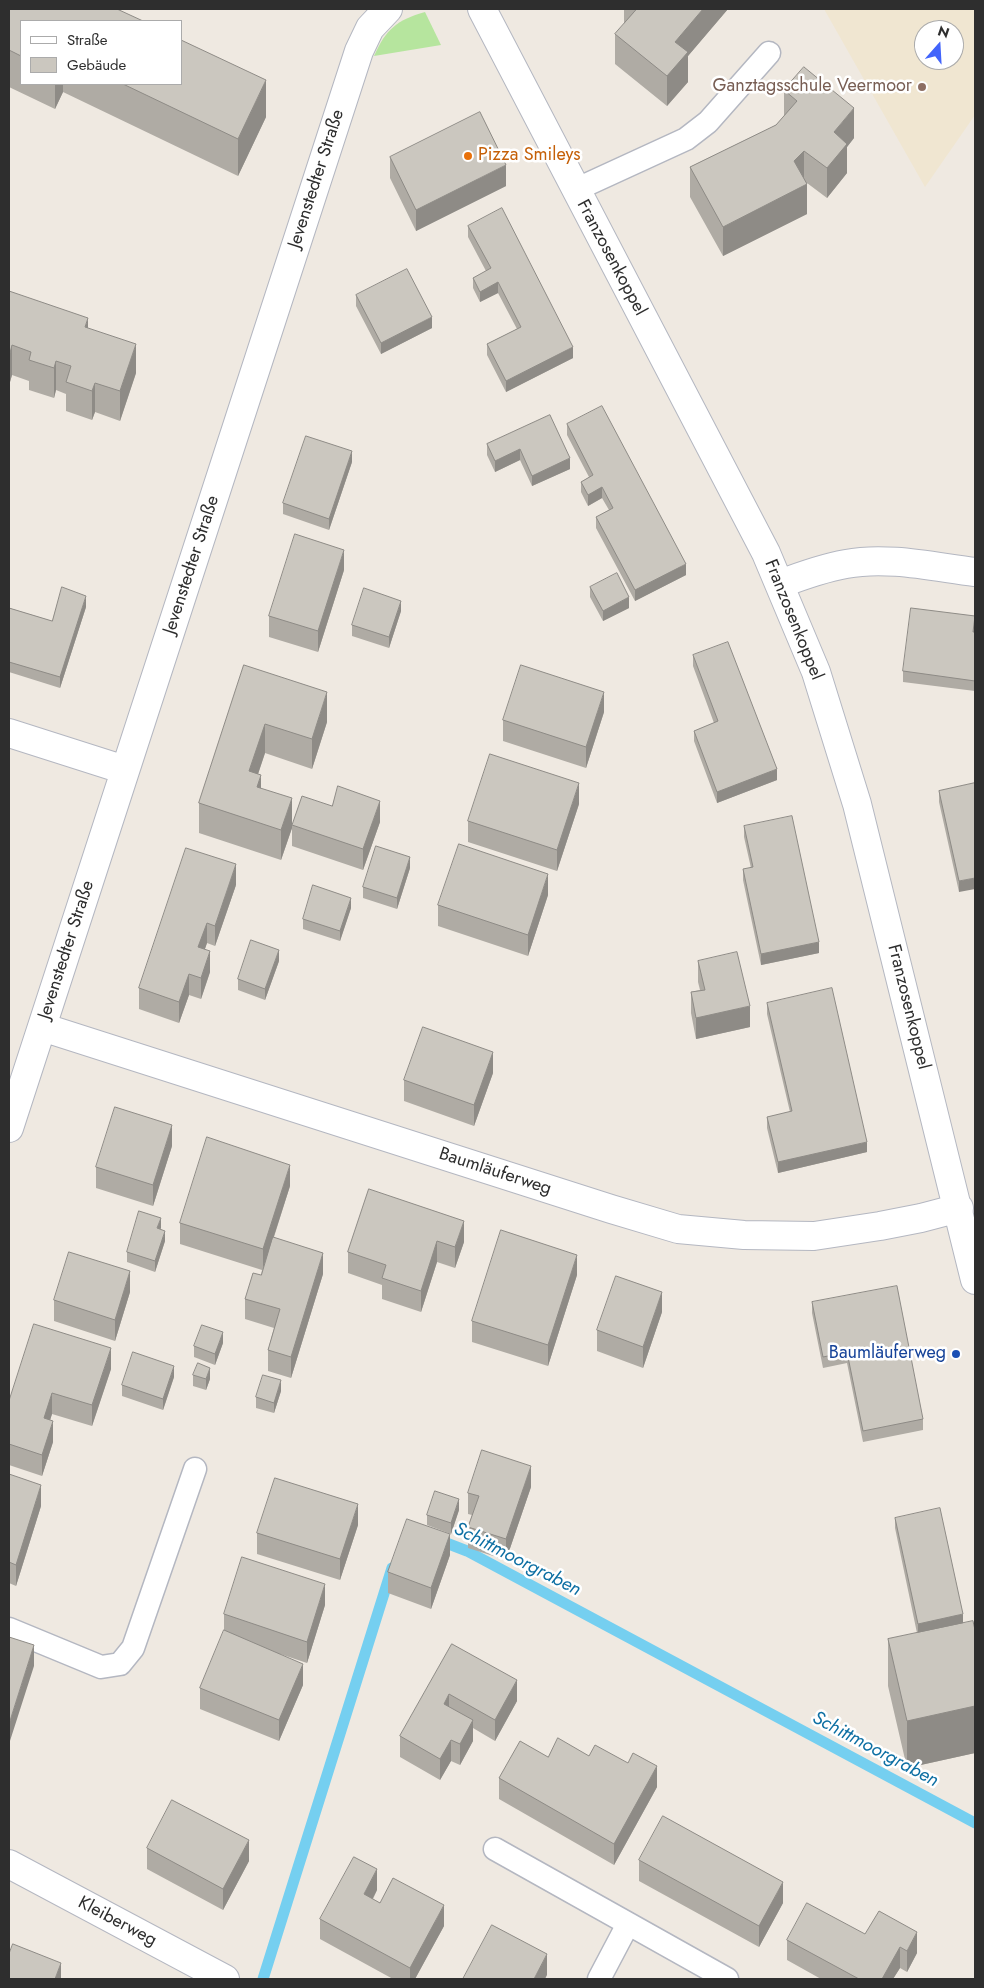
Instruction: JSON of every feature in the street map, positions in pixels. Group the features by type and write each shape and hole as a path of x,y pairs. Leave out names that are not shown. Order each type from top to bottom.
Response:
{"street":[{"name":"Jevenstedter Straße","path":"9,1128 359,51 370,28 383,12 388,9"},
{"name":"Franzosenkoppel","path":"482,9 761,545 780,584 816,672 857,804 959,1208 975,1280"},
{"path":"780,584 816,571 847,564 885,562 975,572"},
{"path":"9,733 124,770"},
{"name":"Baumläuferweg","path":"42,1027 610,1209 678,1228 744,1235 814,1236 922,1218 959,1208"},
{"name":"Kleiberweg","path":"9,1864 225,1979"}],"lane":[{"path":"575,190 686,139 708,122 769,53"},
{"path":"9,1629 100,1667 120,1664 133,1648 195,1469"},
{"path":"495,1849 727,1979"},
{"path":"599,1979 628,1924"}],"shaded area":[{"name":"Ganztagsschule Veermoor","path":"824,9 975,9 975,115 925,187"}],"green space":[{"path":"425,12 441,45 374,56 388,32 407,18"}],"building":[{"path":"9,9 117,9 141,20 20,20 20,56 9,50"},
{"path":"637,9 703,9 675,42 688,52 667,76 615,34"},
{"path":"182,40 266,80 238,139 125,85 182,85"},
{"path":"804,67 854,108 834,132 847,144 827,168 804,151 794,161 807,184 723,227 690,167 776,125 797,101 784,90"},
{"path":"480,112 506,165 416,210 390,157"},
{"path":"502,208 573,347 506,381 487,344 521,327 498,282 480,292 473,278 491,268 468,226"},
{"path":"407,269 432,317 381,343 356,295"},
{"path":"9,291 88,318 85,327 136,344 120,391 95,383 92,391 66,382 71,366 56,361 54,368 29,360 31,352 12,345 10,353"},
{"path":"602,406 686,564 635,590 596,517 613,508 602,487 588,495 581,482 593,475 567,424"},
{"path":"550,415 570,458 532,476 520,449 495,461 487,444"},
{"path":"306,436 352,451 329,519 283,503"},
{"path":"295,534 344,550 318,631 269,616"},
{"path":"617,573 629,597 603,611 590,587"},
{"path":"62,587 86,596 60,677 9,662 9,608 52,621"},
{"path":"364,588 401,601 389,637 352,625"},
{"path":"911,608 975,616 973,632 975,632 975,681 903,671"},
{"path":"728,642 777,769 717,792 694,731 718,721 693,655"},
{"path":"244,665 327,692 312,739 265,724 249,771 261,775 257,787 292,798 281,830 199,803"},
{"path":"521,665 604,692 586,747 503,720"},
{"path":"490,754 579,783 557,850 468,821"},
{"path":"975,783 975,878 959,881 939,791"},
{"path":"338,786 380,801 363,849 292,825 302,796 332,806"},
{"path":"792,816 819,942 761,954 743,869 753,867 744,826"},
{"path":"459,844 548,874 528,935 438,905"},
{"path":"376,846 410,857 397,898 363,887"},
{"path":"186,848 236,864 215,926 207,923 198,947 210,951 201,978 189,974 179,1002 139,988"},
{"path":"313,885 351,898 340,931 303,919"},
{"path":"251,940 279,950 265,989 238,979"},
{"path":"737,952 750,1006 696,1018 691,992 705,990 698,961"},
{"path":"832,988 867,1142 778,1162 767,1117 792,1111 767,1003"},
{"path":"423,1027 493,1052 474,1105 404,1080"},
{"path":"115,1107 172,1125 153,1185 96,1167"},
{"path":"207,1137 290,1165 263,1249 180,1223"},
{"path":"369,1189 464,1221 455,1247 437,1241 421,1291 382,1278 386,1265 348,1252"},
{"path":"139,1211 161,1218 157,1228 165,1231 155,1261 127,1252"},
{"path":"501,1230 577,1255 548,1345 472,1321"},
{"path":"273,1237 323,1253 291,1357 268,1350 280,1309 245,1299 253,1273 261,1275"},
{"path":"69,1252 130,1271 115,1320 54,1300"},
{"path":"616,1276 662,1292 643,1347 597,1330"},
{"path":"897,1286 923,1419 863,1431 847,1352 823,1357 812,1302"},
{"path":"34,1324 111,1348 92,1405 52,1393 44,1418 53,1421 42,1455 9,1444 9,1401"},
{"path":"202,1325 223,1332 215,1354 194,1346"},
{"path":"133,1352 174,1366 163,1399 122,1385"},
{"path":"198,1363 210,1368 206,1379 193,1375"},
{"path":"263,1375 281,1380 274,1403 256,1397"},
{"path":"482,1450 531,1466 506,1539 468,1527 479,1496 468,1493"},
{"path":"9,1474 41,1485 16,1565 9,1562"},
{"path":"275,1478 358,1504 340,1559 257,1533"},
{"path":"435,1491 459,1499 451,1523 427,1515"},
{"path":"940,1508 963,1614 918,1624 895,1518"},
{"path":"407,1519 450,1534 431,1588 388,1572"},
{"path":"242,1557 325,1584 307,1642 224,1614"},
{"path":"973,1621 975,1630 975,1706 907,1721 888,1639"},
{"path":"224,1630 303,1664 279,1720 200,1688"},
{"path":"9,1637 34,1645 9,1724"},
{"path":"452,1644 517,1680 495,1720 449,1694 444,1704 473,1720 460,1744 451,1740 440,1759 400,1736"},
{"path":"558,1738 589,1756 595,1745 628,1763 633,1753 657,1766 614,1844 499,1778 520,1741 548,1757"},
{"path":"172,1800 249,1840 223,1889 147,1848"},
{"path":"663,1816 783,1882 759,1926 639,1860"},
{"path":"354,1857 377,1869 364,1894 380,1903 393,1878 444,1905 410,1968 320,1919"},
{"path":"807,1903 865,1934 879,1911 917,1932 907,1951 900,1947 882,1979 859,1979 787,1940"},
{"path":"492,1925 547,1954 534,1979 463,1979"},
{"path":"13,1944 61,1963 55,1979 9,1979 9,1954"}],"waterway":[{"name":"Schittmoorgraben","path":"436,1539 467,1551 975,1823"},
{"name":"Schittmoorgraben","path":"263,1979 392,1568"}],"place":[{"name":"Ganztagsschule Veermoor","path":"922,87"},
{"name":"Pizza Smileys","path":"468,156"},
{"name":"Baumläuferweg","path":"956,1354"}]}
